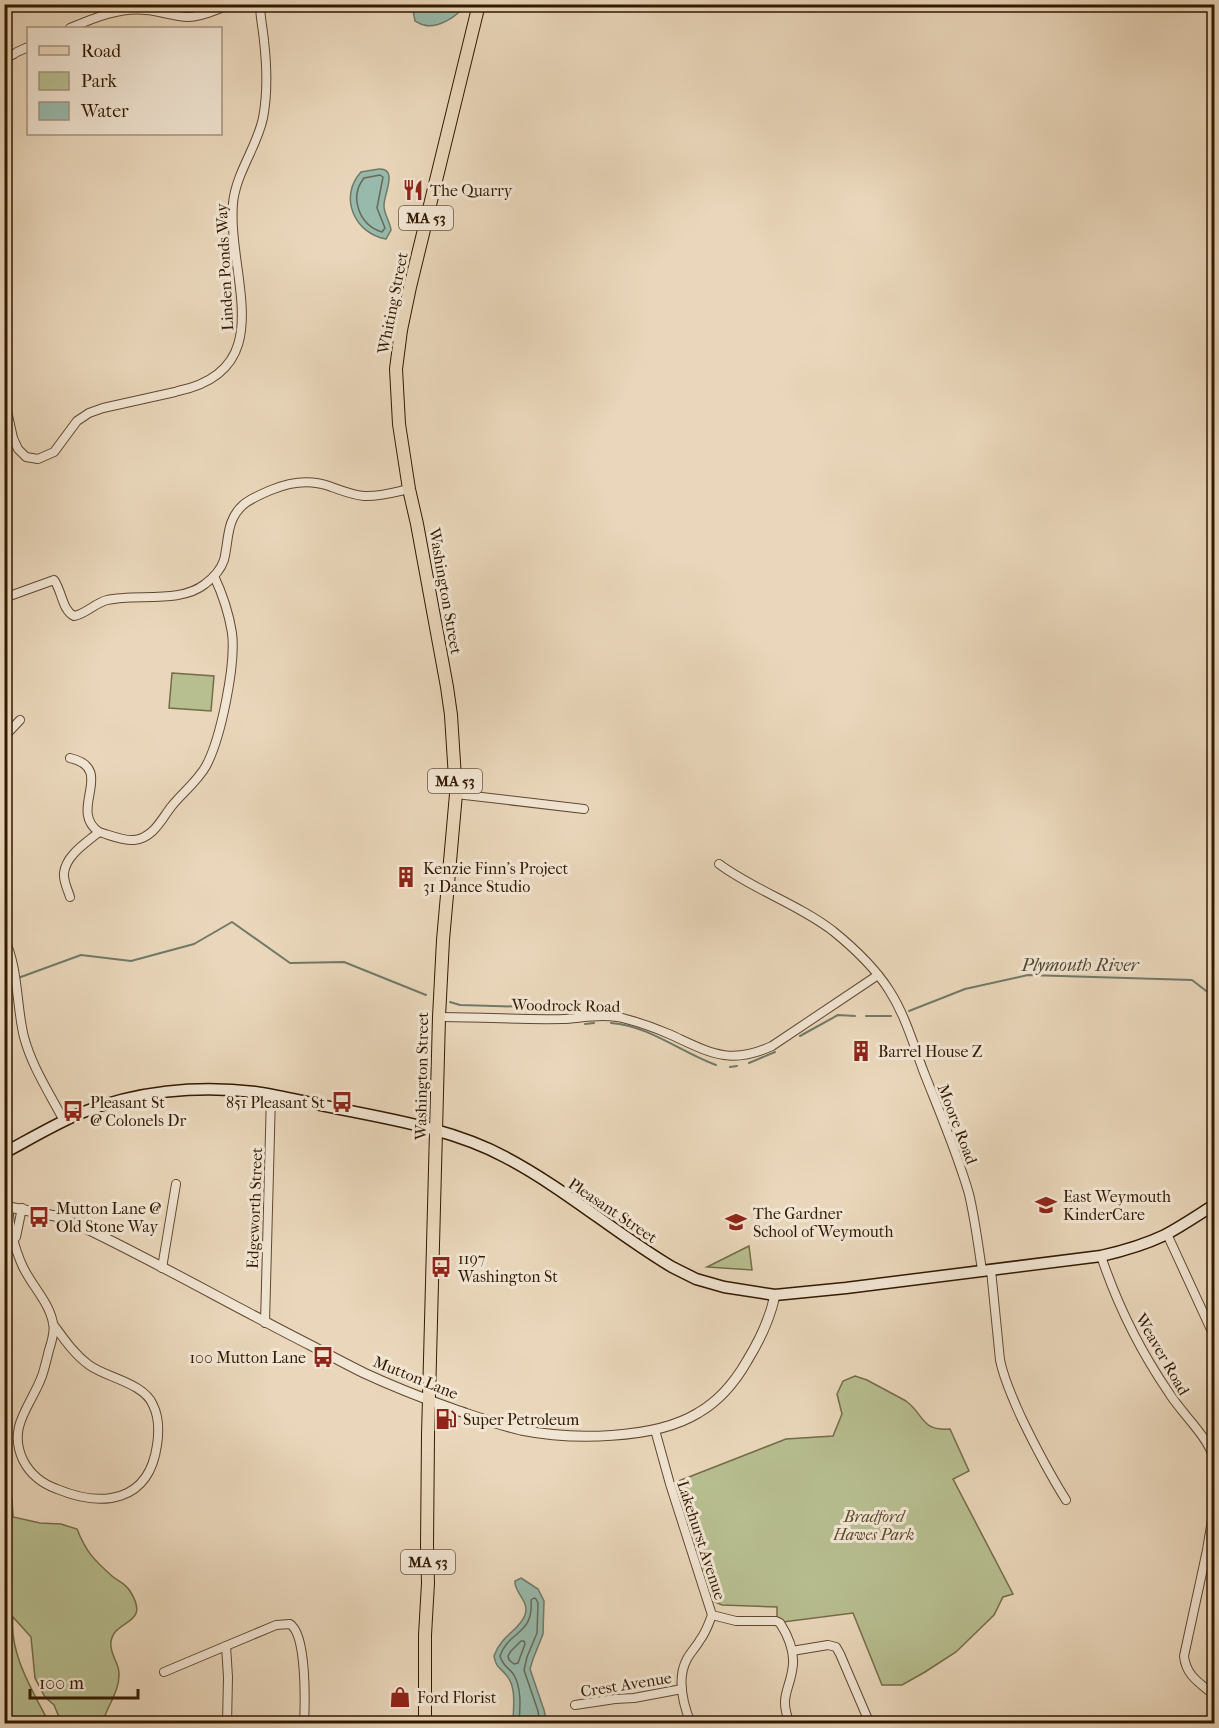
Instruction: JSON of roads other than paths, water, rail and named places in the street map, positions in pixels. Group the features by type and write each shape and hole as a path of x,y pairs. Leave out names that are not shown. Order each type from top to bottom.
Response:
{"main road":[{"name":"Whiting Street","path":"400,435 396,369 401,330 479,4"},
{"name":"Washington Street","path":"400,435 447,687 456,794 443,940 439,1017 429,1400 425,1724"},
{"name":"Pleasant Street","path":"4,1153 64,1120 104,1105 140,1096 212,1089 255,1092 368,1114 436,1131 480,1146 514,1162 657,1258 696,1279 726,1288 775,1294 846,1288 1101,1256 1138,1246 1167,1234 1215,1205"}],"street":[{"path":"72,27 97,17 128,10 147,10 189,17 203,15 233,4"},
{"name":"Linden Ponds Way","path":"4,397 13,438 18,449 26,457 38,459 54,452 77,421 89,412 203,384 223,371 236,352 243,321 233,209 237,184 261,128 266,103 267,67 260,4"},
{"path":"4,59 27,48"},
{"path":"4,598 54,580 68,613 75,616 107,600 192,591 206,584 224,560 228,532 235,515 243,505 265,493 287,484 310,482 364,496 409,489"},
{"path":"70,758 80,761 90,773 91,790 86,813 88,821 99,832 134,840 152,832 159,825 201,773 211,757 220,726 228,687 232,650 230,623 214,576"},
{"path":"4,737 20,720"},
{"path":"456,794 584,809"},
{"path":"70,897 64,873 68,861 99,832"},
{"name":"Moore Road","path":"719,864 801,909 832,931 859,955 889,989 901,1013 964,1178 987,1270 1003,1374 1042,1460 1066,1500"},
{"path":"4,938 27,1046 64,1120"},
{"name":"Woodrock Road","path":"439,1017 622,1018 646,1025 717,1054 745,1056 772,1046 878,975"},
{"name":"Edgeworth Street","path":"265,1323 271,1095"},
{"path":"162,1268 176,1184"},
{"path":"6,1205 9,1224 23,1268 40,1293 53,1324 81,1359 102,1373 141,1390 153,1404 158,1432 153,1462 142,1481 135,1488 118,1497 96,1499 51,1487 33,1474 19,1450 20,1421 42,1375 52,1338 53,1324"},
{"name":"Mutton Lane","path":"6,1205 55,1216 82,1227 364,1373 429,1400 510,1427 543,1433 583,1436 655,1430 669,1427 698,1414 711,1405 731,1384 748,1360 767,1324 775,1294"},
{"path":"15,1241 22,1209"},
{"path":"1167,1234 1215,1336"},
{"name":"Weaver Road","path":"1101,1256 1116,1295 1149,1362 1168,1393 1204,1438 1215,1458"},
{"name":"Lakehurst Avenue","path":"655,1430 670,1485 712,1615 704,1635 683,1668 684,1704 691,1724"},
{"path":"1215,1508 1184,1656 1185,1666 1189,1673 1215,1695"},
{"path":"712,1615 747,1622 776,1621 784,1628 792,1651 793,1662 784,1706 790,1724"},
{"path":"164,1672 276,1625 290,1624 297,1632 302,1658 305,1697 304,1724"},
{"path":"792,1651 828,1645 836,1647 870,1724"},
{"path":"226,1646 227,1724"},
{"name":"Crest Avenue","path":"575,1705 634,1698 682,1689"}],"water":[{"path":"412,4 464,5 447,21 429,26 415,21"},
{"path":"385,170 389,178 384,206 391,230 386,239 375,236 358,222 351,203 354,182 361,172"},
{"path":"521,1578 538,1589 544,1601 543,1634 530,1669 547,1723 513,1723 512,1686 497,1665 494,1656 501,1643 519,1625 525,1615 524,1601 515,1585 515,1581"}],"waterway":[{"name":"Plymouth River","path":"18,978 81,955 131,961 194,944 232,922 290,963 344,962 426,995"},
{"name":"Plymouth River","path":"909,1011 965,989 1028,975 1192,980 1214,997"},
{"name":"Plymouth River","path":"4,981 9,980"},
{"name":"Plymouth River","path":"450,1002 460,1005 532,1007"},
{"name":"Plymouth River","path":"547,1007 576,1007"},
{"name":"Plymouth River","path":"800,1036 838,1015 855,1016"},
{"name":"Plymouth River","path":"866,1016 891,1016"},
{"name":"Plymouth River","path":"585,1024 594,1023"},
{"name":"Plymouth River","path":"611,1023 652,1034 716,1065"},
{"name":"Plymouth River","path":"749,1063 775,1052"},
{"name":"Plymouth River","path":"730,1067 737,1066"},
{"path":"4,1491 11,1516"}],"place":[{"name":"The Quarry","path":"413,190"},
{"name":"Kenzie Finn's Project 31 Dance Studio","path":"406,877"},
{"name":"Barrel House Z","path":"861,1051"},
{"name":"851 Pleasant St","path":"342,1102"},
{"name":"Pleasant St @ Colonels Dr","path":"73,1111"},
{"name":"East Weymouth KinderCare","path":"1046,1205"},
{"name":"Mutton Lane @ Old Stone Way","path":"39,1217"},
{"name":"The Gardner School of Weymouth","path":"736,1222"},
{"name":"1197 Washington St","path":"441,1267"},
{"name":"100 Mutton Lane","path":"323,1357"},
{"name":"Super Petroleum","path":"446,1419"},
{"name":"Ford Florist","path":"400,1697"}],"park label":[{"name":"Bradford Hawes Park","path":"874,1525"}]}
